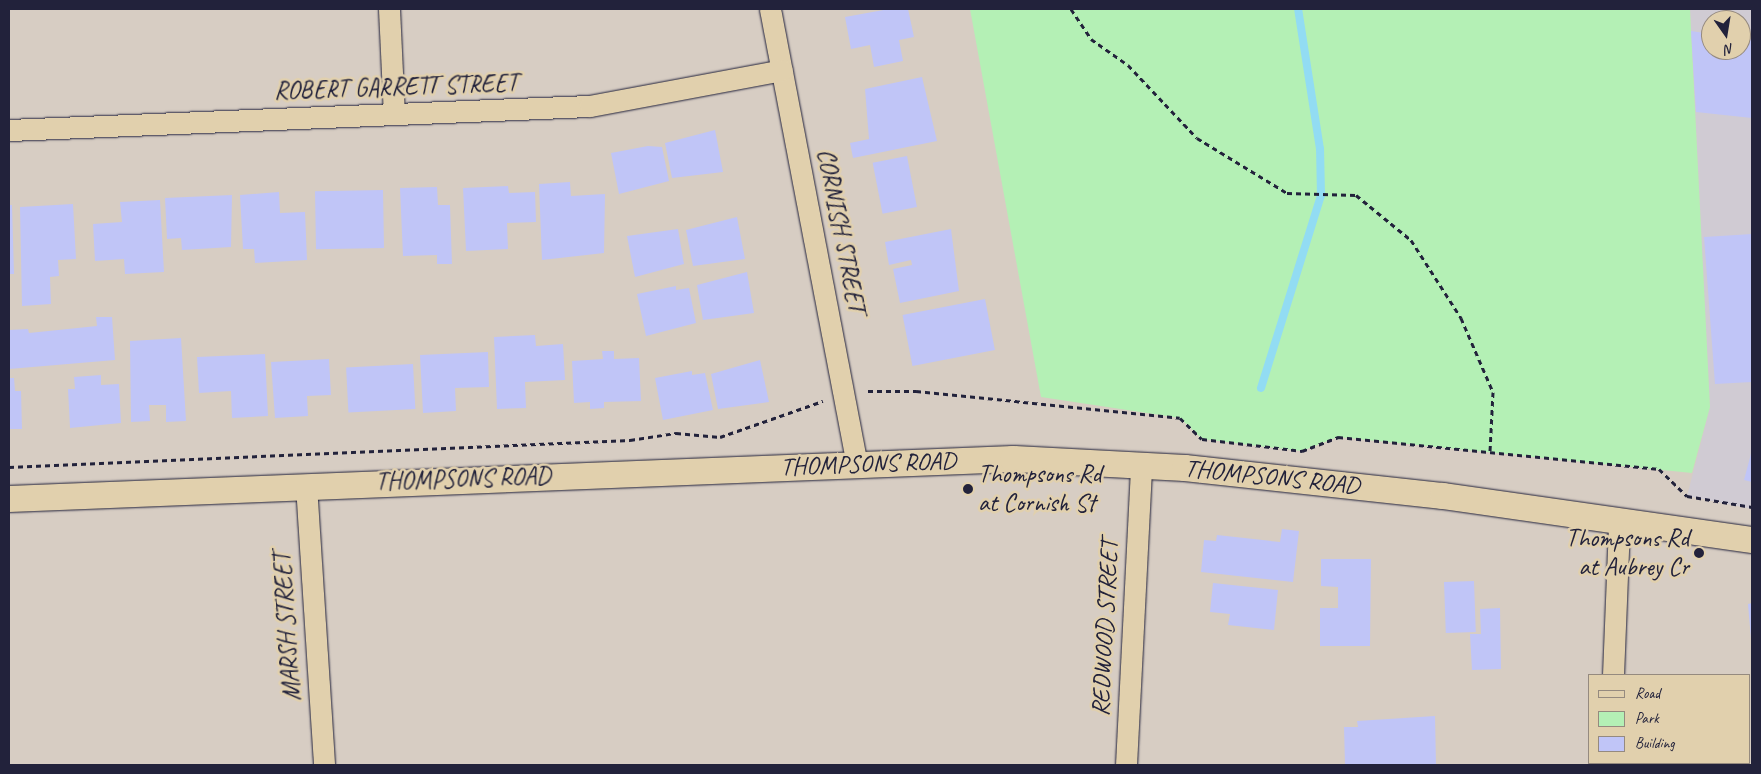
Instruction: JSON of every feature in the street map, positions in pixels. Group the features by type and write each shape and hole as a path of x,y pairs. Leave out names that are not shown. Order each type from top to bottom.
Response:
{"street":[{"path":"389,9 394,114"},
{"name":"CORNISH STREET","path":"770,9 857,464"},
{"name":"ROBERT GARRETT STREET","path":"9,130 590,106 782,70"},
{"name":"THOMPSONS ROAD","path":"9,499 306,485 1013,459 1141,464 1443,496 1580,514 1619,524 1752,540"},
{"name":"REDWOOD STREET","path":"1126,765 1141,464"},
{"name":"MARSH STREET","path":"306,485 324,765"},
{"path":"1613,674 1619,524"}],"path":[{"path":"1071,9 1091,39 1128,65 1197,138 1288,193 1356,195 1411,240 1461,318 1493,392 1490,451"},
{"path":"868,392 916,391 1180,418 1202,439 1302,451 1338,437 1659,469 1687,496 1752,507"},
{"path":"9,467 630,440 666,434 720,437 823,401"}],"shaded area":[{"path":"1690,9 1752,9 1752,509 1687,496 1710,407"}],"green space":[{"path":"970,9 1690,9 1710,407 1692,473 1338,437 1302,451 1258,446 1202,439 1180,418 1041,397"}],"building":[{"path":"889,9 908,9 914,37 899,40 903,61 874,67 870,45 851,49 845,17"},
{"path":"1691,31 1701,32 1701,60 1751,60 1752,39 1752,118 1696,112"},
{"path":"922,77 937,141 853,158 850,143 869,139 865,89"},
{"path":"715,130 723,172 672,178 665,143"},
{"path":"648,146 662,147 669,181 619,194 611,153"},
{"path":"907,156 917,207 883,214 873,163"},
{"path":"570,182 571,196 605,194 604,253 542,260 539,184"},
{"path":"508,186 509,193 535,192 536,222 507,223 508,249 466,251 463,188"},
{"path":"437,187 438,205 450,205 452,264 437,264 437,255 403,256 400,188"},
{"path":"383,190 384,248 316,249 315,191"},
{"path":"279,192 280,213 305,212 307,260 255,263 254,249 243,249 240,195"},
{"path":"232,195 231,247 182,250 181,238 167,239 165,198"},
{"path":"160,200 164,272 125,274 124,259 95,261 93,224 122,222 120,202"},
{"path":"73,204 76,259 58,260 59,276 50,277 51,304 22,306 20,207"},
{"path":"9,205 12,205 14,274 9,274"},
{"path":"737,217 745,259 693,266 686,230"},
{"path":"678,229 684,264 635,277 627,236"},
{"path":"951,229 959,291 900,303 893,269 912,265 911,260 889,265 885,242"},
{"path":"1752,234 1752,382 1715,384 1704,237"},
{"path":"747,272 754,313 703,320 697,285"},
{"path":"676,286 676,290 689,288 696,323 646,336 637,294"},
{"path":"985,299 995,350 912,366 903,315"},
{"path":"96,317 112,317 115,360 9,369 9,330 28,329 29,333 97,326"},
{"path":"535,335 536,346 563,344 565,380 525,382 526,408 497,409 494,337"},
{"path":"181,338 186,421 166,422 166,405 149,405 150,421 131,422 130,341"},
{"path":"602,351 614,351 614,359 639,358 641,401 604,402 604,408 590,409 590,402 574,403 572,361 603,359"},
{"path":"488,352 489,387 455,388 456,411 423,413 420,355"},
{"path":"265,354 268,416 232,418 231,391 199,393 197,357"},
{"path":"329,359 331,395 307,396 308,416 275,418 271,362"},
{"path":"760,360 769,402 718,409 711,374"},
{"path":"413,364 415,409 348,412 346,368"},
{"path":"692,371 692,375 705,373 713,410 663,420 655,378"},
{"path":"101,375 101,385 119,384 121,423 70,428 68,389 75,389 74,377"},
{"path":"9,378 14,378 15,391 21,391 22,429 9,429"},
{"path":"1752,450 1752,482 1744,480"},
{"path":"1282,529 1299,531 1293,582 1201,572 1204,540 1216,541 1217,535 1280,542"},
{"path":"1321,559 1371,559 1370,646 1320,646 1320,608 1338,608 1338,587 1321,586"},
{"path":"1474,581 1476,632 1446,633 1444,582"},
{"path":"1213,583 1278,590 1274,630 1228,625 1230,614 1210,612"},
{"path":"1752,603 1752,639 1751,639 1748,604"},
{"path":"1500,608 1501,669 1472,670 1470,634 1481,634 1480,609"},
{"path":"1435,716 1436,765 1345,765 1344,727 1358,727 1357,721"}],"waterway":[{"path":"1261,388 1321,195 1320,149 1298,9"}],"place":[{"name":"Thompsons Rd at Cornish St","path":"968,489"},
{"name":"Thompsons Rd at Aubrey Cr","path":"1699,553"}]}
